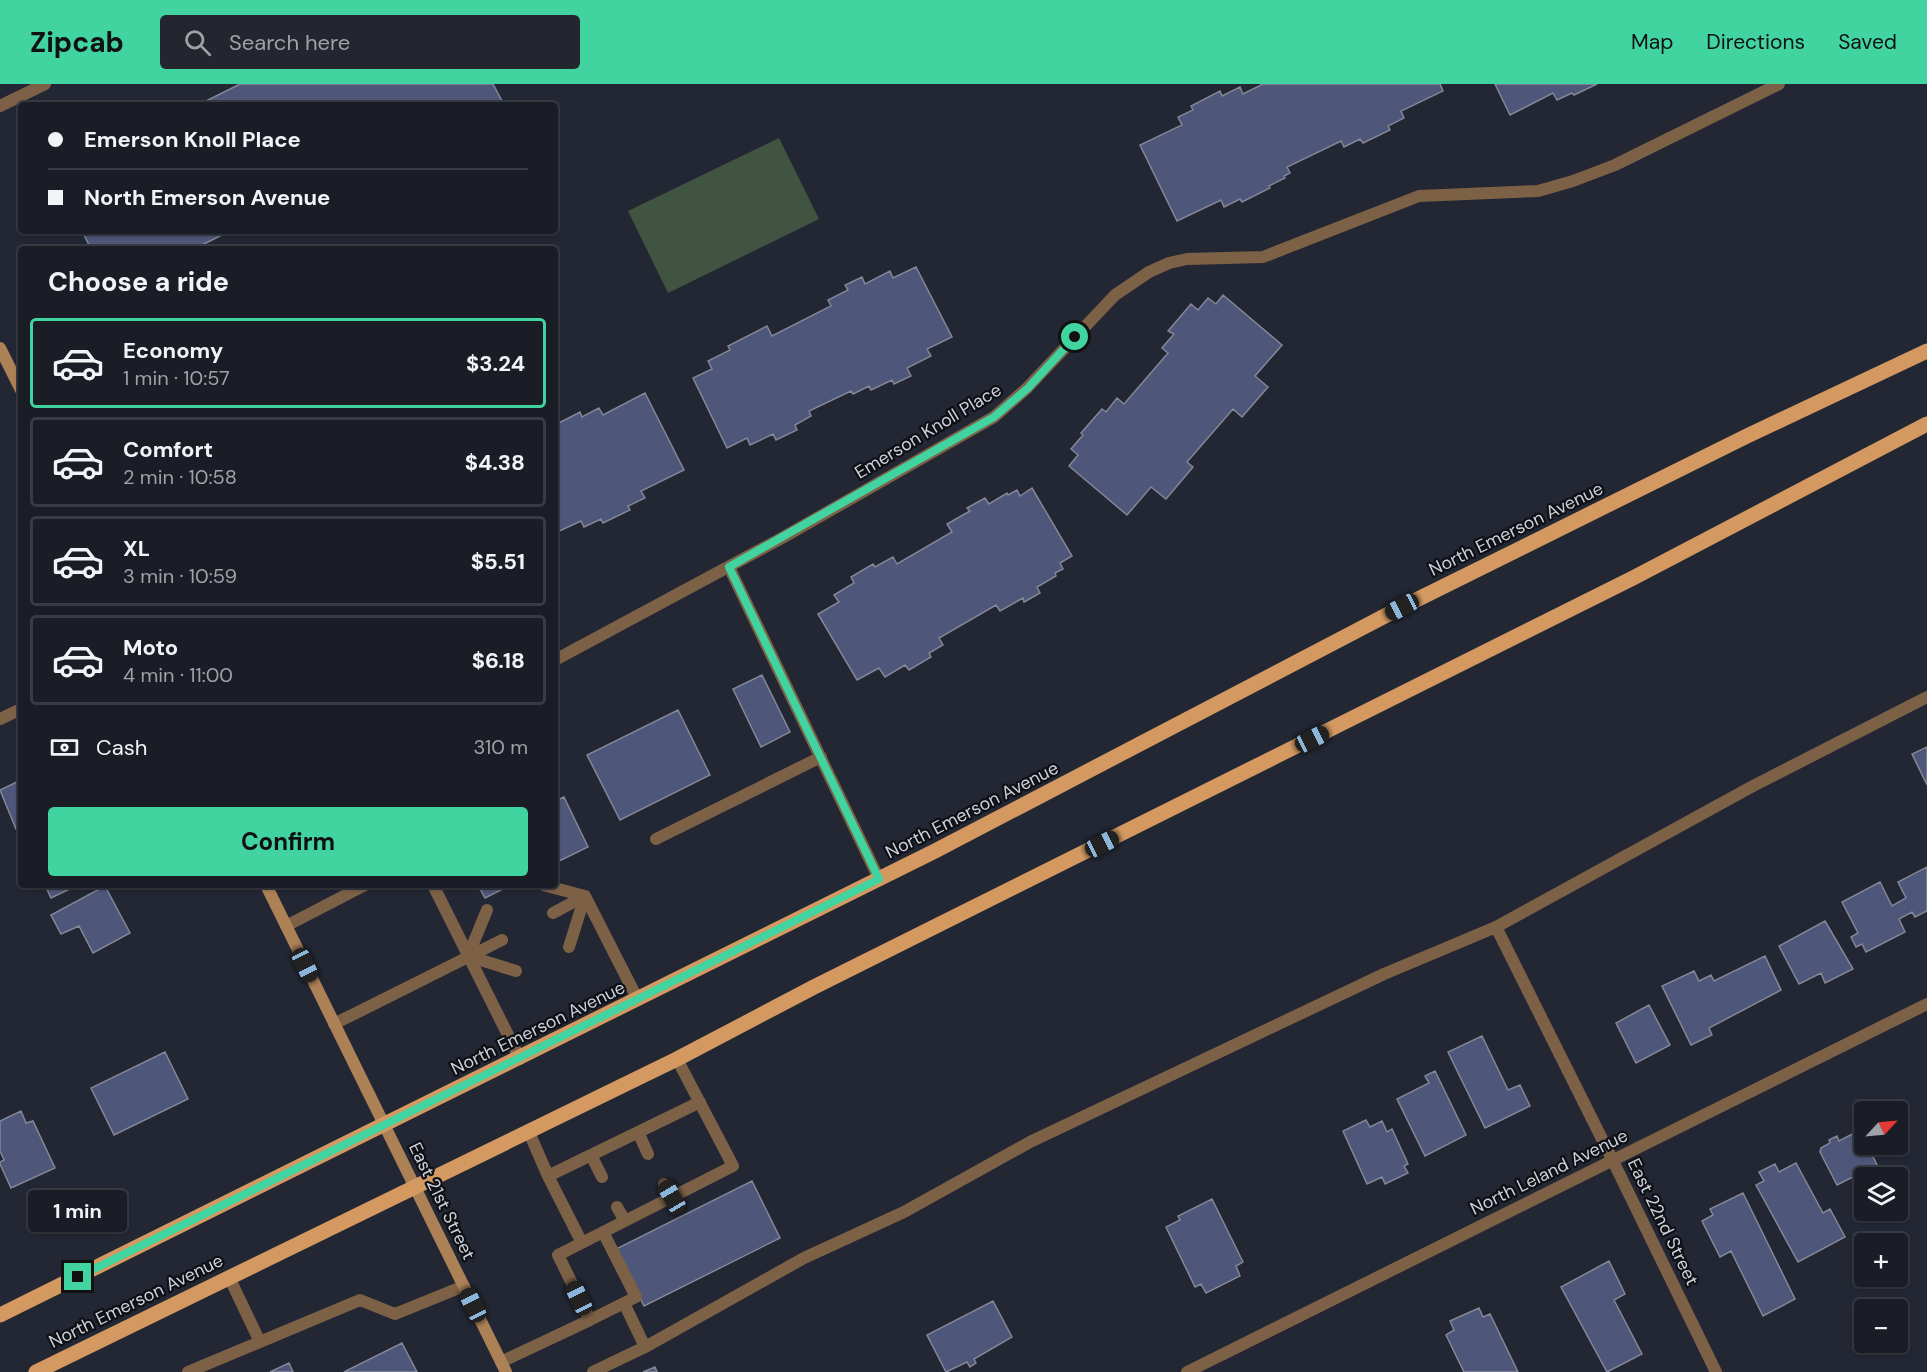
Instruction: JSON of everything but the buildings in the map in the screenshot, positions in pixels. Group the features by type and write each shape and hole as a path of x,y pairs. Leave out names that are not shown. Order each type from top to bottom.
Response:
{"main road":[{"path":"0,348 18,384"},
{"name":"North Emerson Avenue","path":"0,1315 879,879 1082,776 1402,607 1694,462 1927,351"},
{"name":"North Emerson Avenue","path":"36,1372 677,1059 825,982 1633,578 1927,424"},
{"name":"East 21st Street","path":"267,888 503,1367"}],"street":[{"path":"0,106 45,84"},
{"name":"Emerson Knoll Place","path":"558,658 729,567 994,417 1028,388 1115,295 1132,281 1149,272 1169,263 1187,259 1263,257 1419,196 1538,191 1572,182 1615,165 1779,84"},
{"path":"729,567 879,879"},
{"path":"593,1372 645,1347 804,1258 904,1212 1030,1142 1384,974 1496,927 1753,786 1927,697"},
{"path":"0,719 18,710"},
{"path":"656,839 821,757"},
{"path":"286,926 359,888"},
{"path":"434,888 520,1059"},
{"path":"554,888 585,896 638,1000"},
{"path":"553,913 585,896"},
{"path":"569,947 585,896"},
{"path":"468,956 487,910"},
{"name":"East 22nd Street","path":"1496,927 1716,1372"},
{"path":"334,1024 502,940"},
{"path":"468,956 516,971"},
{"name":"North Leland Avenue","path":"1187,1372 1927,1004"},
{"path":"590,1320 558,1255 733,1166 677,1059"},
{"path":"548,1176 700,1102"},
{"path":"528,1130 582,1243"},
{"path":"638,1132 648,1154"},
{"path":"591,1155 602,1177"},
{"path":"664,1184 672,1197"},
{"path":"617,1207 625,1221"},
{"path":"503,1367 636,1297 603,1232"},
{"path":"229,1276 260,1342"},
{"path":"188,1372 360,1300 395,1314 464,1286"},
{"path":"624,1303 645,1347"}],"green space":[{"path":"779,138 819,219 668,293 628,211"}],"route":[{"path":"78,1277 879,879 729,567 994,417 1028,388 1075,337"}]}
